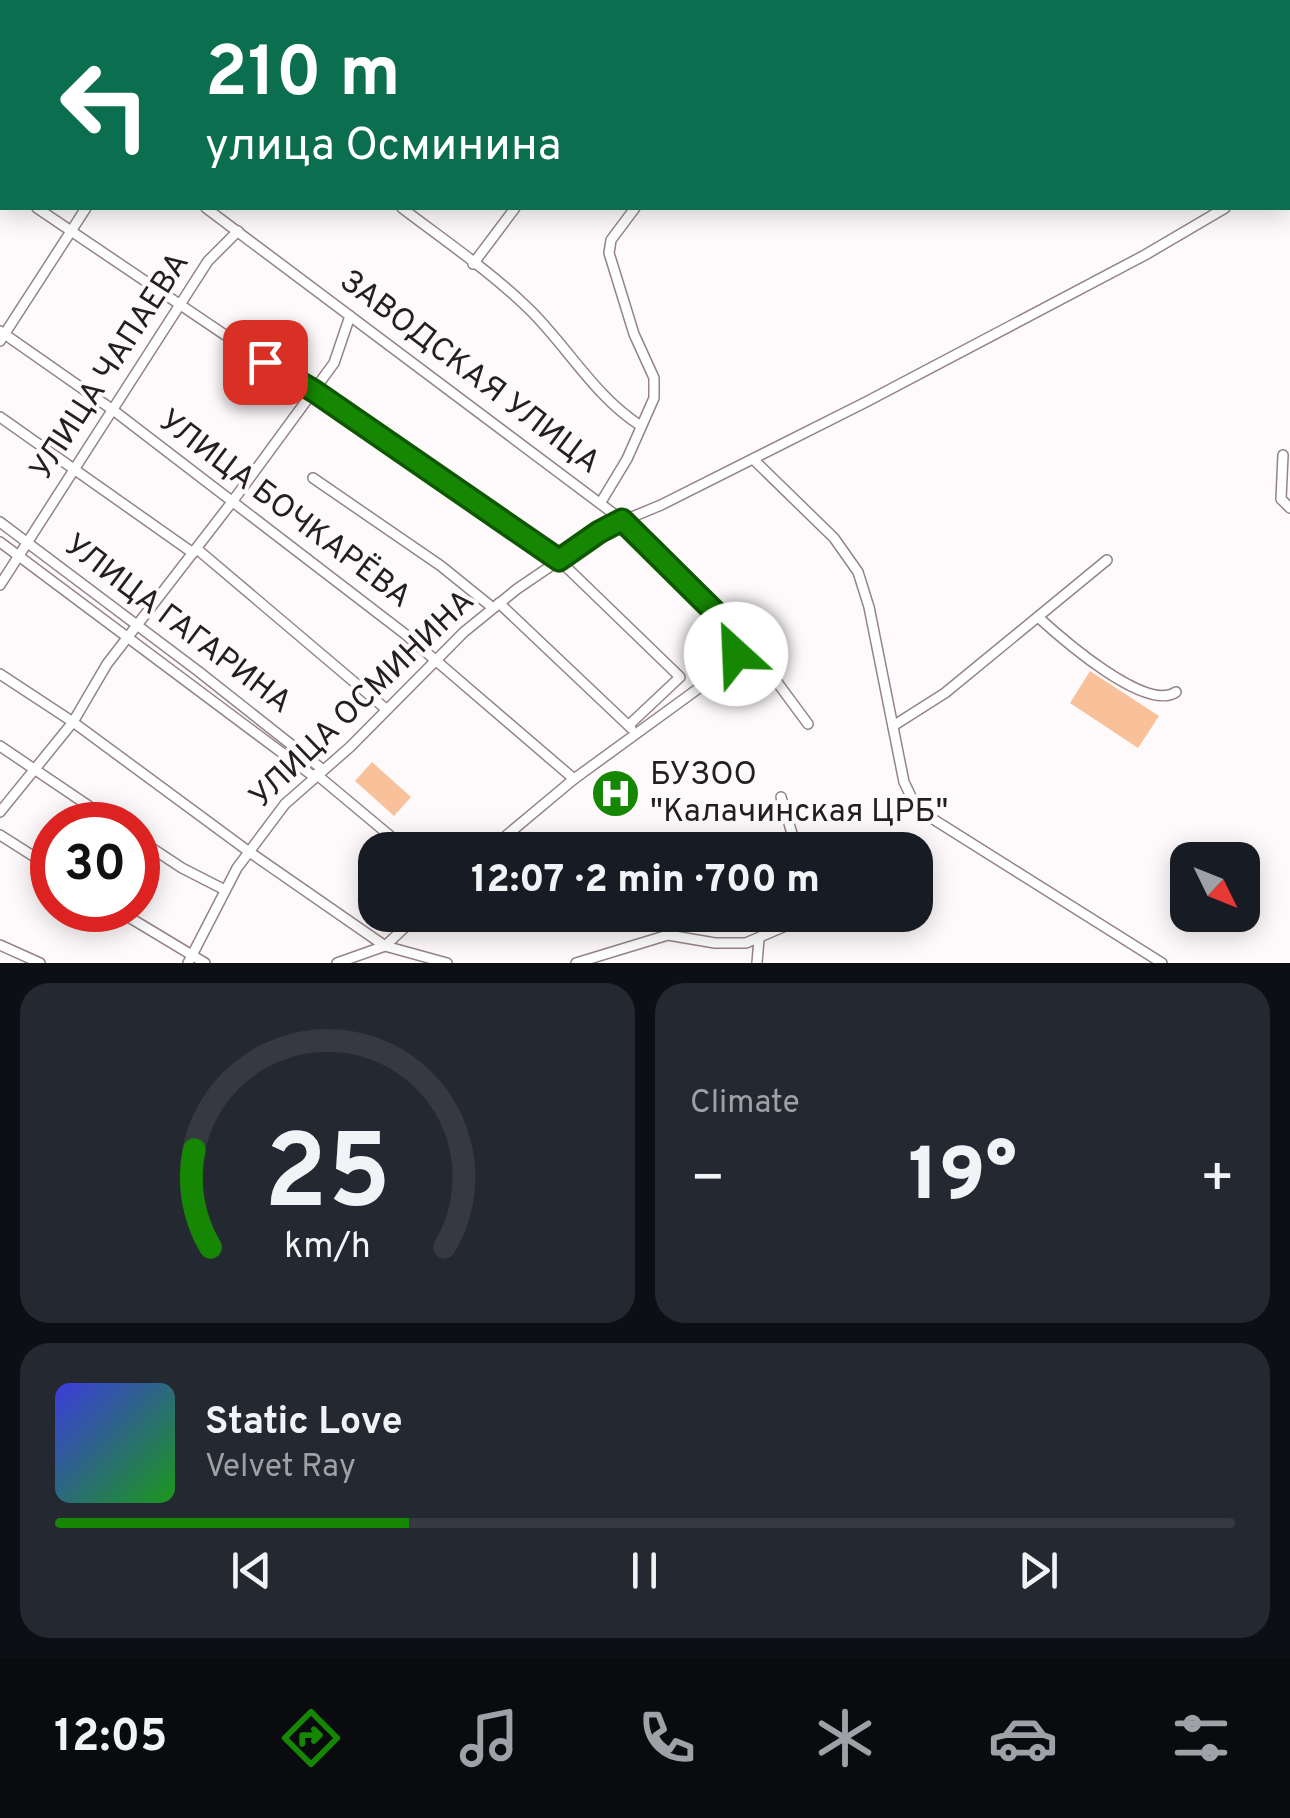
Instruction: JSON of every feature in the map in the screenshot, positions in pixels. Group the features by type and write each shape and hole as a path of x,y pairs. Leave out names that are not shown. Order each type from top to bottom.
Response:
{"street":[{"path":"40,210 314,391 559,560 680,678 632,729 510,832"},
{"path":"2,335 85,210"},
{"name":"ЗАВОДСКАЯ УЛИЦА","path":"209,210 622,520 722,619 737,644 774,678 808,724"},
{"path":"405,210 528,308 624,414 641,426"},
{"path":"418,220 426,210"},
{"path":"473,264 514,210"},
{"path":"601,502 627,459 656,387 634,334 609,253 612,240 634,210"},
{"name":"УЛИЦА ОСМИНИНА","path":"190,960 248,851 285,804 350,747 434,661 496,606 559,560 599,532 752,459 1145,254 1222,210"},
{"name":"УЛИЦА ЧАПАЕВА","path":"0,584 208,261 238,232"},
{"path":"0,812 73,722 107,664 314,391 334,362 350,316"},
{"name":"УЛИЦА БОЧКАРЁВА","path":"2,335 113,410 404,634 574,778"},
{"path":"0,417 195,551 386,709"},
{"path":"1283,455 1281,499 1290,508"},
{"path":"752,459 834,538 858,572 866,591 904,782 918,809 1162,963"},
{"path":"313,478 496,606 632,729"},
{"name":"УЛИЦА ГАГАРИНА","path":"0,522 138,626 387,832"},
{"name":"УЛИЦА ГАГАРИНА","path":"0,542 317,773"},
{"path":"893,726 945,693 1107,560"},
{"path":"1038,617 1072,648 1134,688 1161,697 1176,692"},
{"path":"632,729 721,672 736,654 737,644"},
{"path":"0,674 385,946 448,963"},
{"path":"0,746 83,802"},
{"path":"781,798 791,832"},
{"path":"0,835 30,854"},
{"path":"160,853 225,890"},
{"path":"150,932 190,960 205,963"},
{"path":"337,963 385,946 400,932"},
{"path":"576,963 668,935 715,943 759,939 773,932"},
{"path":"758,963 759,939"},
{"path":"0,945 40,963"}],"shaded area":[{"path":"1090,671 1159,716 1138,748 1070,703"},
{"path":"372,762 411,797 394,816 355,781"}],"place":[{"name":"БУЗОО \"Калачинская ЦРБ\"","path":"615,794"}],"route":[{"path":"265,362 314,391 559,560 622,520 722,619 736,637 736,654"}]}
